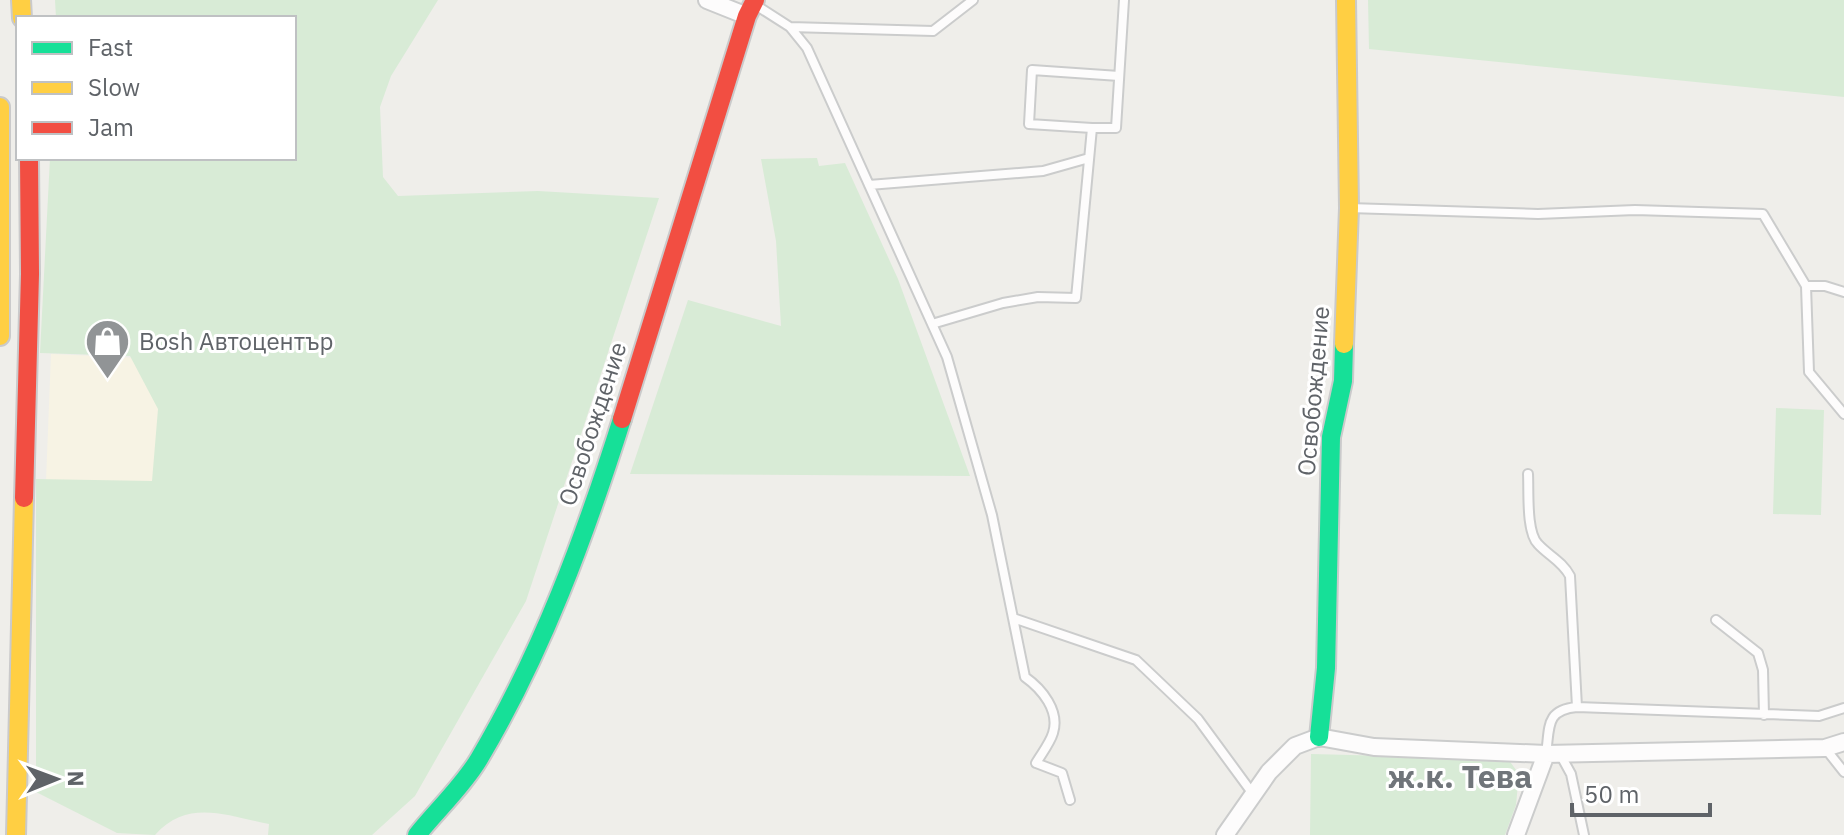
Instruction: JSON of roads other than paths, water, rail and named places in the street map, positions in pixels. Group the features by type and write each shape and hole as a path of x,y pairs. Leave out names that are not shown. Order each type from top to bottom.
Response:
{"street":[{"path":"707,0 752,7"},
{"name":"Освобождение","path":"1319,737 1326,668 1331,437 1343,381 1349,208 1346,0"},
{"name":"Освобождение","path":"417,835 478,761 549,623 604,476 752,7"},
{"path":"0,107 0,336"},
{"path":"16,835 30,274 29,160"},
{"path":"1225,835 1253,794 1295,746 1319,737 1374,747 1553,754 1825,748 1844,742"},
{"path":"1516,835 1553,754"}],"lane":[{"path":"790,27 933,31 973,0"},
{"path":"1119,76 1032,70 1029,124 1116,128 1124,0"},
{"path":"752,7 790,27 807,48 947,357 992,515 1025,677 1039,686 1049,700 1055,731 1036,763 1062,773 1070,800"},
{"path":"932,324 1003,303 1038,297 1076,298 1092,128"},
{"path":"869,185 1043,171 1089,158"},
{"path":"1349,208 1538,214 1635,210 1763,214 1806,286 1809,372 1844,414"},
{"path":"1806,286 1825,286 1844,292"},
{"path":"1528,474 1531,533 1536,543 1564,564 1570,576 1577,707"},
{"path":"1013,618 1136,660 1198,719 1253,794"},
{"path":"1716,620 1758,653 1763,670 1764,715"},
{"path":"1584,835 1571,774 1553,754 1553,716 1560,708 1819,716 1844,708"},
{"path":"1825,748 1844,772"}],"place":[{"name":"Bosh Автоцентър","path":"108,381"}],"district":[{"name":"ж.к. Тева","path":"1460,777"}]}
